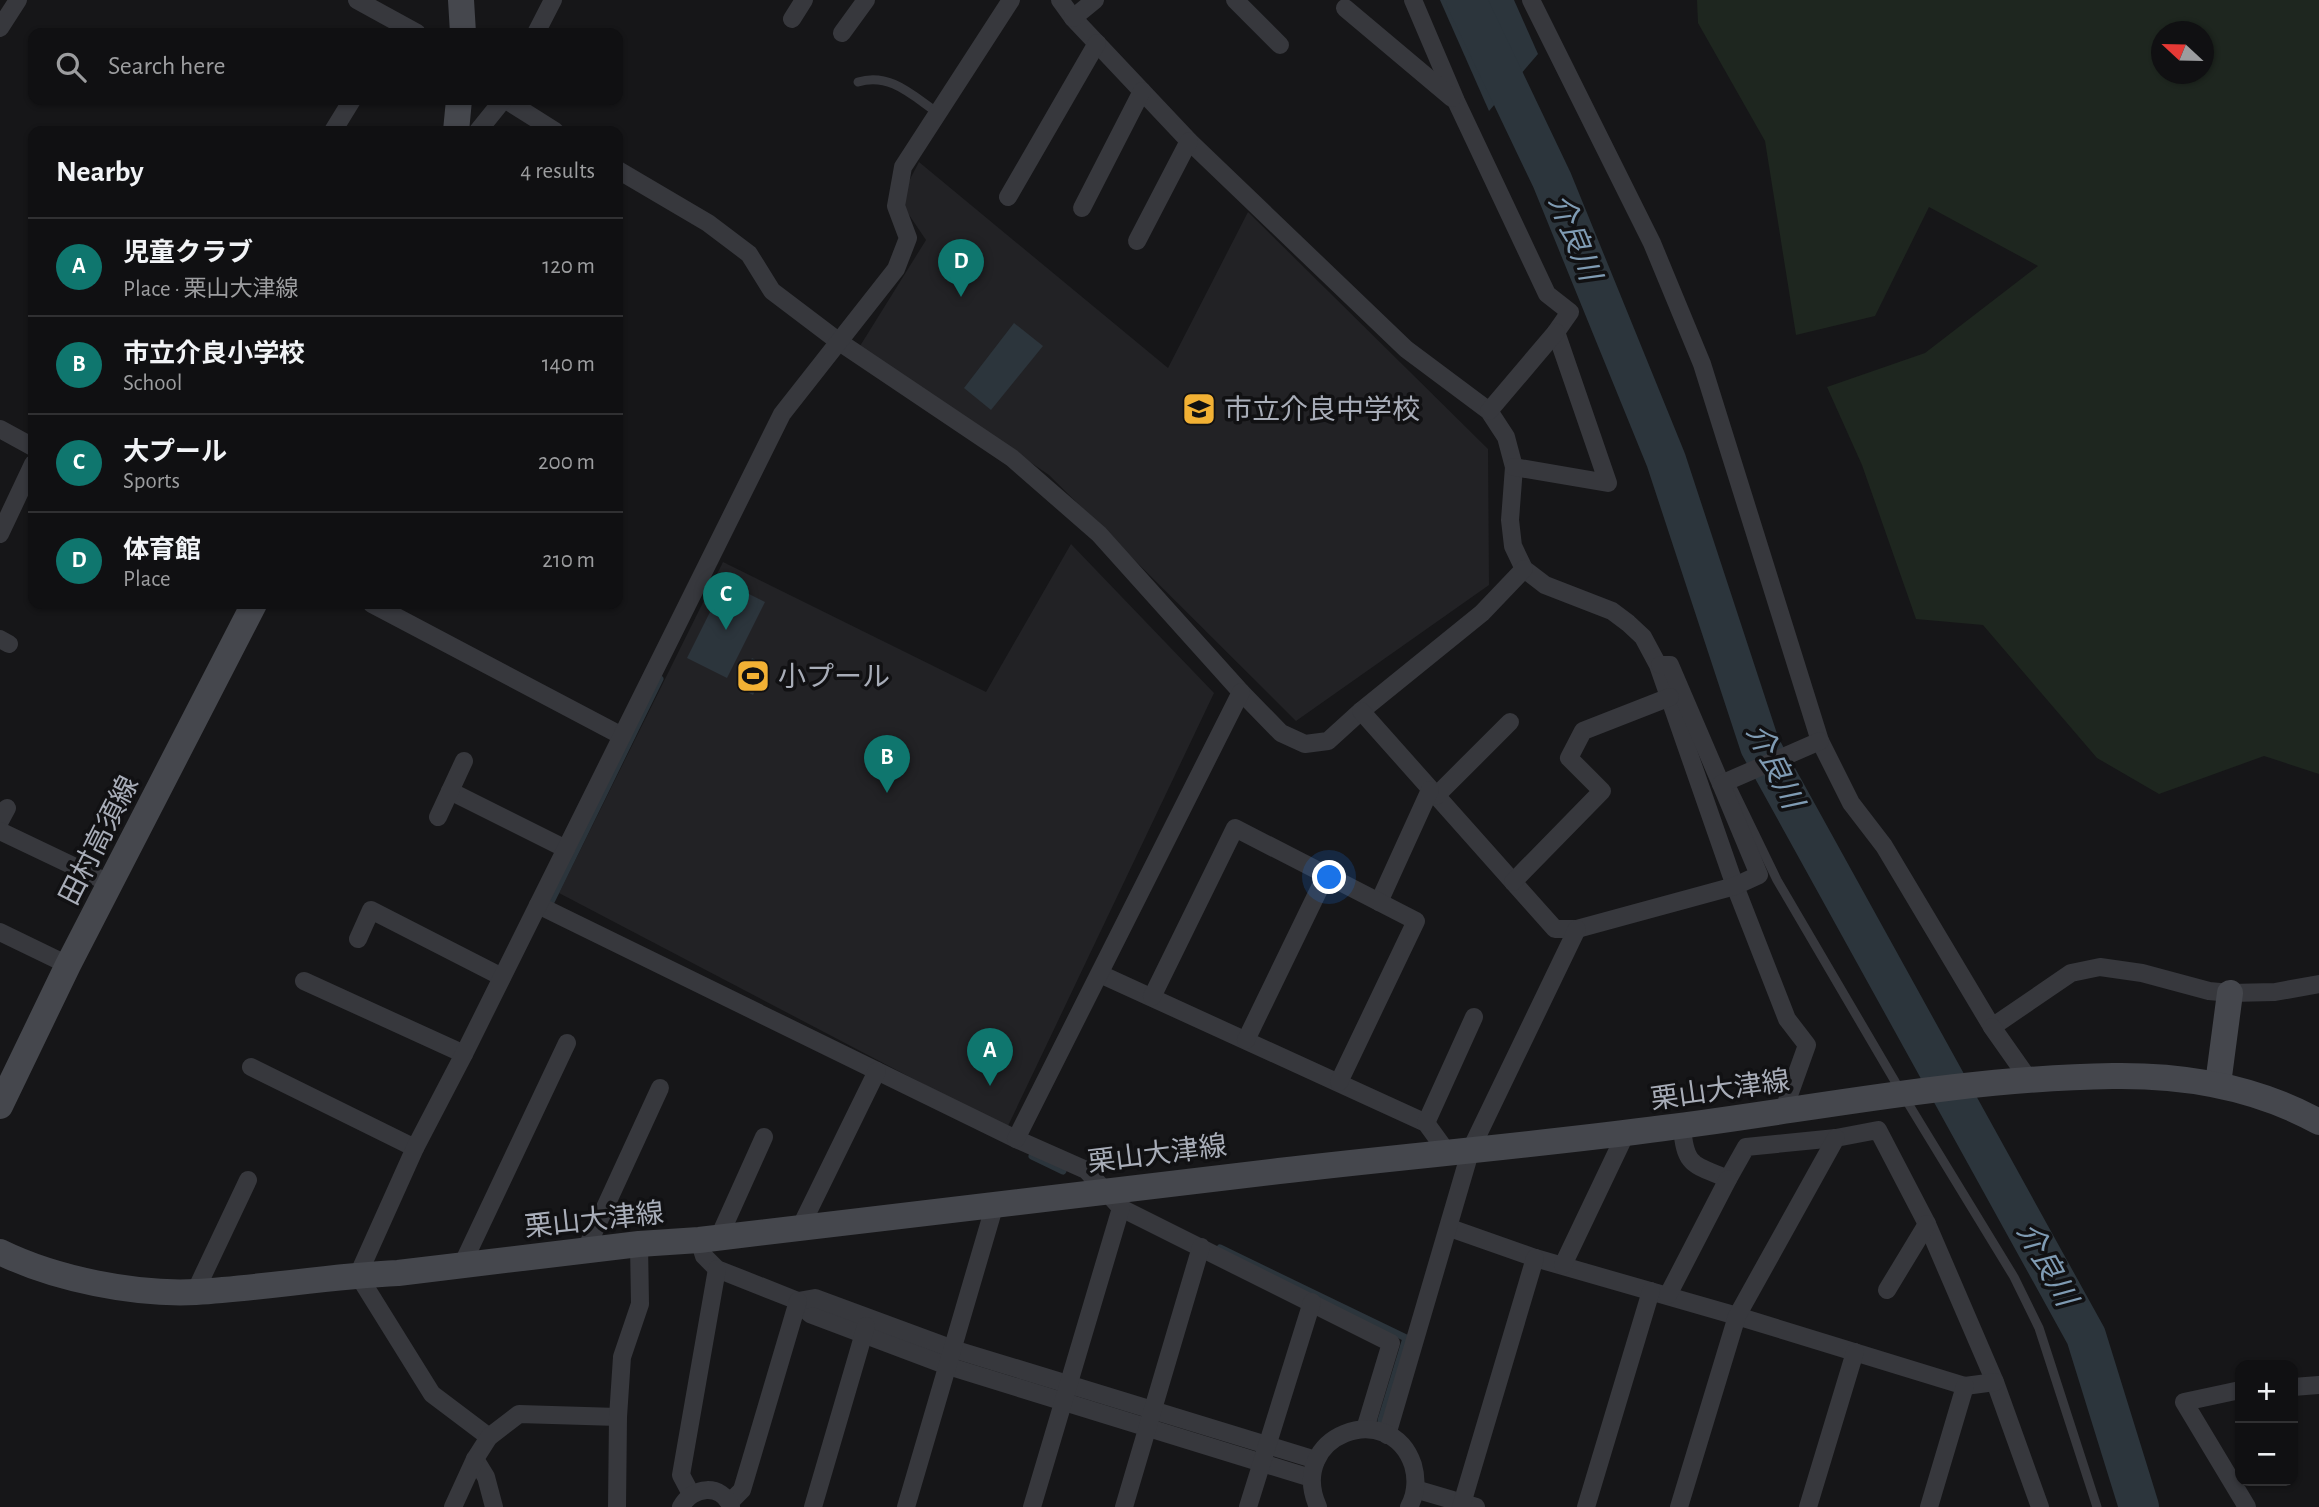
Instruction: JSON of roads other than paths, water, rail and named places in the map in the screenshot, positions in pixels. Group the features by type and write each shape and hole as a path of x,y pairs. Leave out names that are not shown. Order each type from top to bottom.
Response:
{"main road":[{"path":"461,0 463,28"},
{"path":"456,126 459,105"},
{"name":"田村高須線","path":"0,1106 68,965 251,609"},
{"path":"2218,1084 2230,993"},
{"name":"栗山大津線","path":"0,1252 18,1261 85,1280 139,1290 195,1292 398,1273 995,1204 1113,1199 1459,1150 1626,1133 2019,1081 2113,1076 2185,1079 2218,1084 2290,1106 2319,1122"}],"street":[{"path":"0,28 18,0"},
{"path":"357,0 390,27"},
{"path":"538,28 552,0"},
{"path":"792,19 804,0"},
{"path":"842,33 866,0"},
{"path":"489,1437 432,1394 358,1275 415,1148 782,414 895,269 908,238 896,206 903,167 1011,0"},
{"path":"1059,0 1189,141 1406,349 1489,411 1506,437 1514,467 1510,520 1513,546 1524,569 1545,584 1612,611 1643,637 1658,665 1735,886 1787,1018 1807,1045 1783,1112"},
{"path":"1073,18 1095,0"},
{"path":"1235,0 1280,45"},
{"path":"1531,0 1652,243 1702,365 1820,741 1851,803 1884,846 1992,1027 2019,1081"},
{"path":"1417,1 1456,101 1547,294 1570,312 1489,411"},
{"path":"1345,8 1456,101"},
{"path":"1008,197 1097,43"},
{"path":"1082,208 1142,91"},
{"path":"336,126 349,105"},
{"path":"482,126 501,105"},
{"path":"513,105 547,126"},
{"path":"1137,241 1189,141"},
{"path":"623,173 708,223 749,254 772,291 838,341 1012,458 1099,534 1281,733 1305,744 1328,741 1482,613 1524,569"},
{"path":"1514,467 1608,483 1556,332"},
{"path":"0,429 28,444"},
{"path":"0,534 28,475"},
{"path":"381,609 622,736"},
{"path":"1361,711 1555,929 1577,929 1735,886 1759,875 1729,781 1670,665 1658,665"},
{"path":"1016,1139 1241,692"},
{"path":"1513,882 1602,791 1569,758 1583,731 1670,697"},
{"path":"1380,902 1433,793 1510,722"},
{"path":"1729,781 1820,741"},
{"path":"438,817 464,761"},
{"path":"450,791 566,849"},
{"path":"1152,997 1235,828 1416,921 1339,1082"},
{"path":"0,831 111,884"},
{"path":"1246,1040 1326,875"},
{"path":"538,905 1016,1139 1086,1170 1113,1199 1201,1247 1391,1343 1365,1429"},
{"path":"358,939 371,910 502,977"},
{"path":"1387,1434 1450,1228 1459,1150 1577,929"},
{"path":"0,932 68,965"},
{"path":"1992,1027 2071,973 2100,967 2142,973 2209,991 2230,993 2274,992 2319,984"},
{"path":"1100,974 1426,1123 1459,1150"},
{"path":"304,981 464,1054"},
{"path":"1426,1123 1474,1017"},
{"path":"462,1265 567,1043"},
{"path":"251,1067 415,1148"},
{"path":"800,1228 877,1071"},
{"path":"585,1251 660,1088"},
{"path":"1682,1126 1684,1151 1688,1158 1694,1165 1728,1180"},
{"path":"1586,1507 1660,1293 1746,1147 1836,1138 1878,1130 1927,1224 1996,1382 2040,1507"},
{"path":"1563,1265 1626,1133"},
{"path":"764,1137 709,1238 704,1256 717,1269 798,1301 810,1314 866,1326 950,1357 1264,1453 1316,1460"},
{"path":"1679,1507 1737,1316 1836,1138"},
{"path":"195,1292 248,1180"},
{"path":"1032,1507 1066,1392 1113,1199"},
{"path":"906,1507 995,1204"},
{"path":"1887,1290 1927,1224"},
{"path":"1450,1228 1535,1258 1660,1293 1965,1386 1996,1382"},
{"path":"617,1507 622,1357 640,1304 639,1244"},
{"path":"1124,1507 1201,1247"},
{"path":"1318,1507 1312,1492 1311,1478 1316,1460 1324,1447 1336,1437 1365,1429 1387,1434 1400,1444 1410,1457 1415,1473 1414,1502 1467,1506 1535,1258"},
{"path":"717,1269 681,1475 686,1501 700,1490 709,1490 718,1492 730,1505 742,1490 798,1301"},
{"path":"1248,1507 1312,1302"},
{"path":"813,1507 866,1326"},
{"path":"1808,1507 1855,1352"},
{"path":"2298,1387 2319,1385"},
{"path":"1929,1507 1965,1386"},
{"path":"2235,1391 2183,1402 2247,1507"},
{"path":"453,1507 475,1459 489,1437 519,1414 618,1417"},
{"path":"1264,1453 1311,1478"},
{"path":"475,1459 486,1477 494,1507"}],"lane":[{"path":"858,82 872,78 889,80 938,113"},
{"path":"1729,781 1777,880 1907,1094 2014,1278 2039,1328 2096,1507"}],"waterway":[{"name":"介良川","path":"1466,0 1552,180 1666,460 1760,746 2086,1336 2139,1507"},
{"path":"547,910 660,679"},
{"path":"1032,1156 1063,1171"},
{"path":"1220,1248 1406,1338 1381,1420"}],"place":[{"name":"体育館","path":"961,297"},
{"name":"市立介良中学校","path":"1199,409"},
{"name":"大プール","path":"726,630"},
{"name":"小プール","path":"753,676"},
{"name":"市立介良小学校","path":"887,793"},
{"name":"児童クラブ","path":"990,1086"}]}
